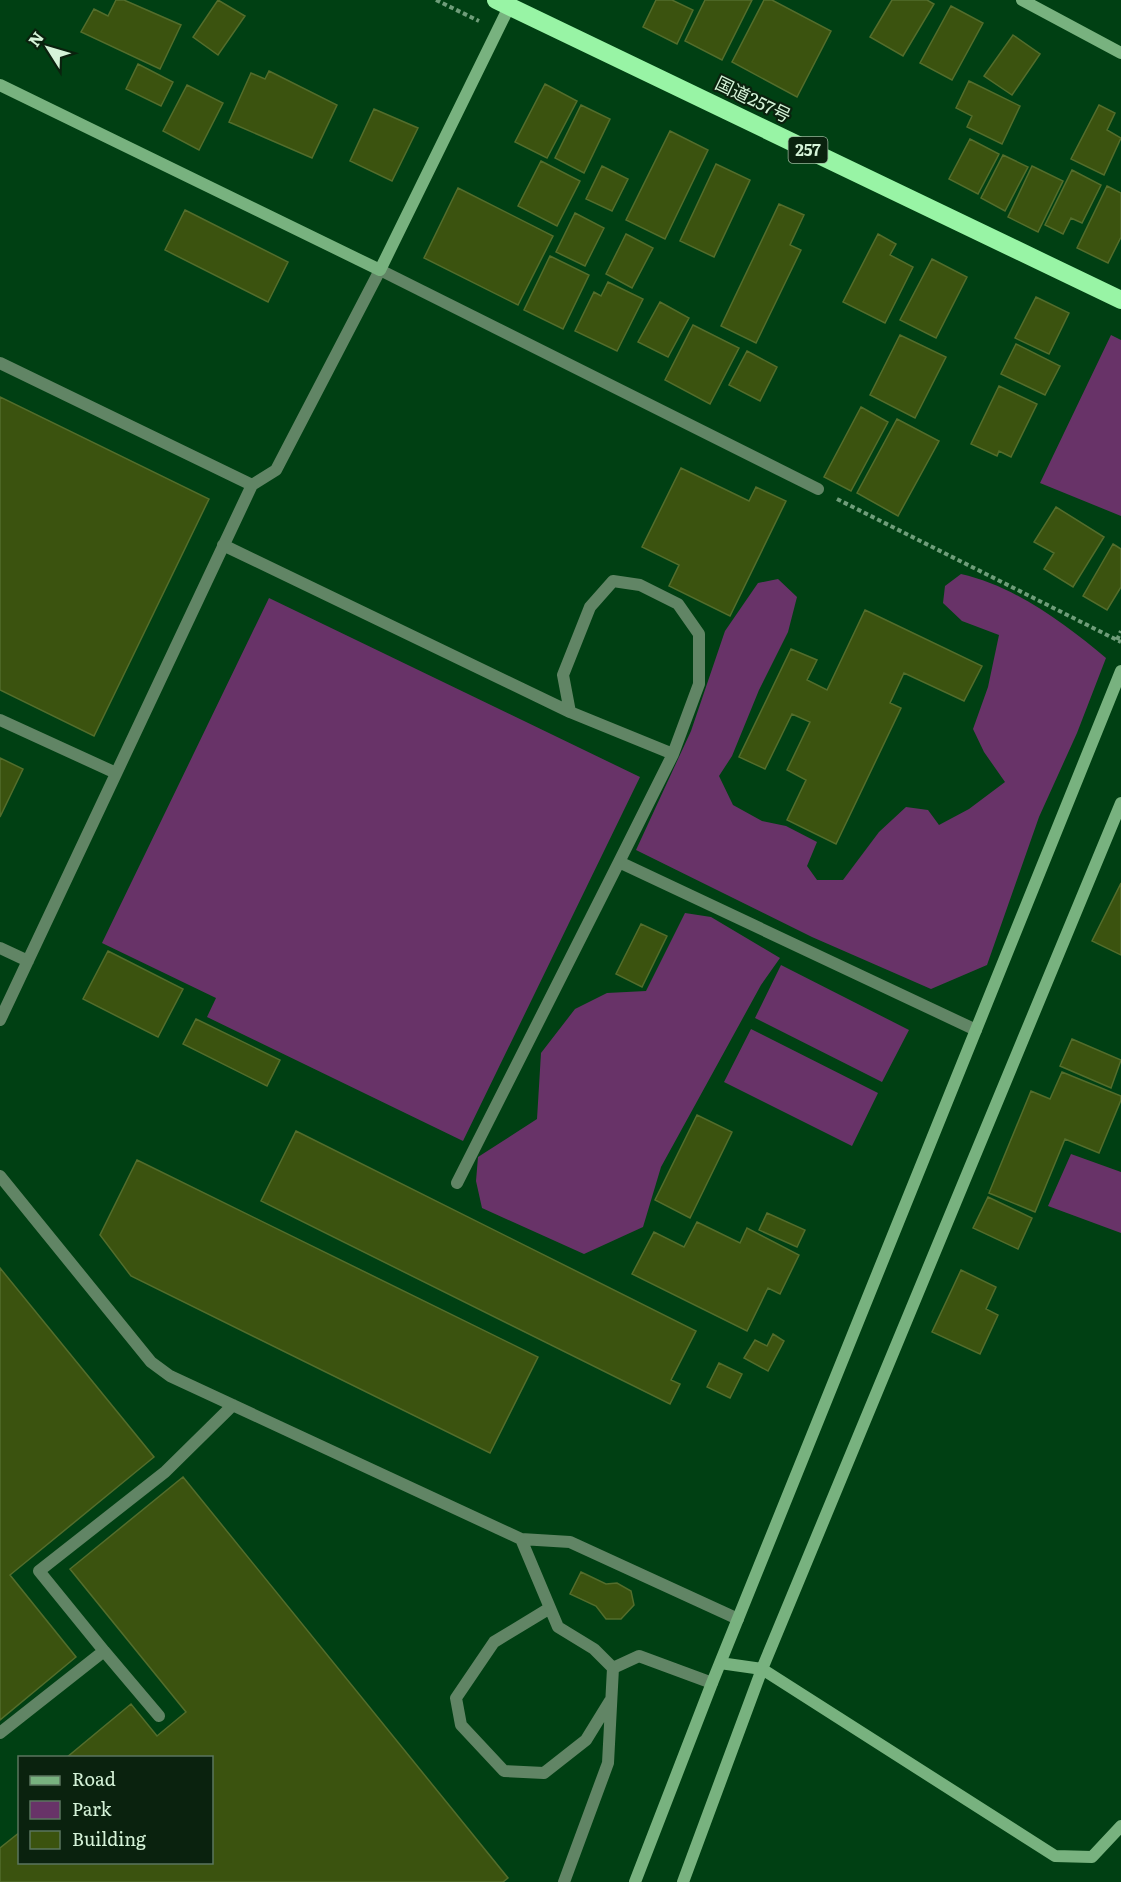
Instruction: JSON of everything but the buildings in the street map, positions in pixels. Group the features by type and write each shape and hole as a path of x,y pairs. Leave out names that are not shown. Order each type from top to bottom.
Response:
{"highway":[{"name":"国道257号","path":"503,4 1121,300"}],"street":[{"path":"1022,0 1121,53"},
{"path":"0,1020 252,485 276,470 380,270 503,4"},
{"path":"0,85 380,270 818,489"},
{"path":"0,363 252,485"},
{"path":"223,545 570,712 674,754"},
{"path":"457,1183 674,754 699,684 699,634 678,604 640,585 613,581 590,607 562,675 570,712"},
{"path":"635,1882 720,1663 1121,671"},
{"path":"0,720 116,773"},
{"path":"683,1882 762,1669 1121,803"},
{"path":"620,862 976,1030"},
{"path":"0,948 28,961"},
{"path":"0,1176 151,1362 170,1376 522,1539 570,1542 738,1619"},
{"path":"159,1716 39,1571 165,1472 233,1405"},
{"path":"522,1539 558,1627 594,1649 613,1668 608,1763 564,1882"},
{"path":"550,1608 494,1642 456,1698 461,1725 504,1771 544,1773 586,1740 611,1700"},
{"path":"0,1733 104,1650"},
{"path":"613,1668 639,1656 712,1683"},
{"path":"720,1663 762,1669 1055,1856 1092,1857 1121,1826"}],"path":[{"path":"818,489 1119,641 1121,631"}],"green space":[{"path":"1111,335 1121,340 1121,516 1040,483"},
{"path":"961,574 1001,587 1020,597 1074,632 1106,658 1077,733 1039,817 987,965 931,989 812,937 636,850 691,731 725,631 758,583 778,579 797,597 788,632 759,690 732,756 719,776 733,805 762,821 786,826 817,842 807,866 817,880 843,880 879,832 906,807 928,810 939,825 969,809 1005,782 984,752 973,729 988,687 999,635 962,621 943,603 945,586"},
{"path":"269,598 640,777 463,1141 207,1017 216,998 102,943"},
{"path":"685,913 711,917 780,958 761,985 661,1167 643,1227 584,1254 482,1208 476,1181 478,1157 537,1119 541,1053 575,1009 607,993 646,991"},
{"path":"781,965 909,1030 882,1082 755,1018"},
{"path":"751,1029 878,1093 852,1146 724,1082"},
{"path":"1071,1154 1121,1172 1121,1233 1048,1206"}]}
